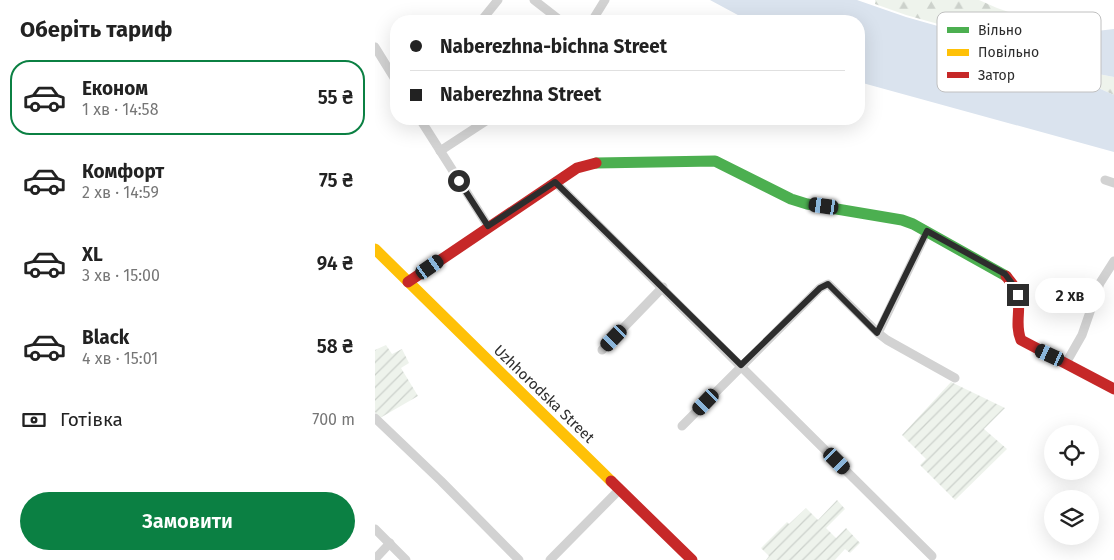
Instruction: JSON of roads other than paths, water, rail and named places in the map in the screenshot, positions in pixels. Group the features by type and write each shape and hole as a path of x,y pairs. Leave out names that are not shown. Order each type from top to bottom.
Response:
{"street":[{"path":"486,15 498,0"},
{"path":"534,0 553,15"},
{"path":"596,15 605,0"},
{"path":"375,47 390,71"},
{"path":"424,125 488,226"},
{"path":"440,151 480,125"},
{"path":"408,282 488,226 577,168 596,163 715,161 791,199 807,204 902,220 927,231 1005,274 1018,295 1017,328 1021,340 1114,389"},
{"path":"555,182 663,287 932,556"},
{"path":"877,333 927,231"},
{"name":"Uzhhorodska Street","path":"375,249 691,560"},
{"path":"1066,363 1082,334 1100,283 1114,261"},
{"path":"682,426 820,288 828,284 877,333 955,378"},
{"path":"602,350 663,287"},
{"path":"375,418 519,560"},
{"path":"550,560 620,490"},
{"path":"375,529 407,560"},
{"path":"375,559 390,543"}]}
